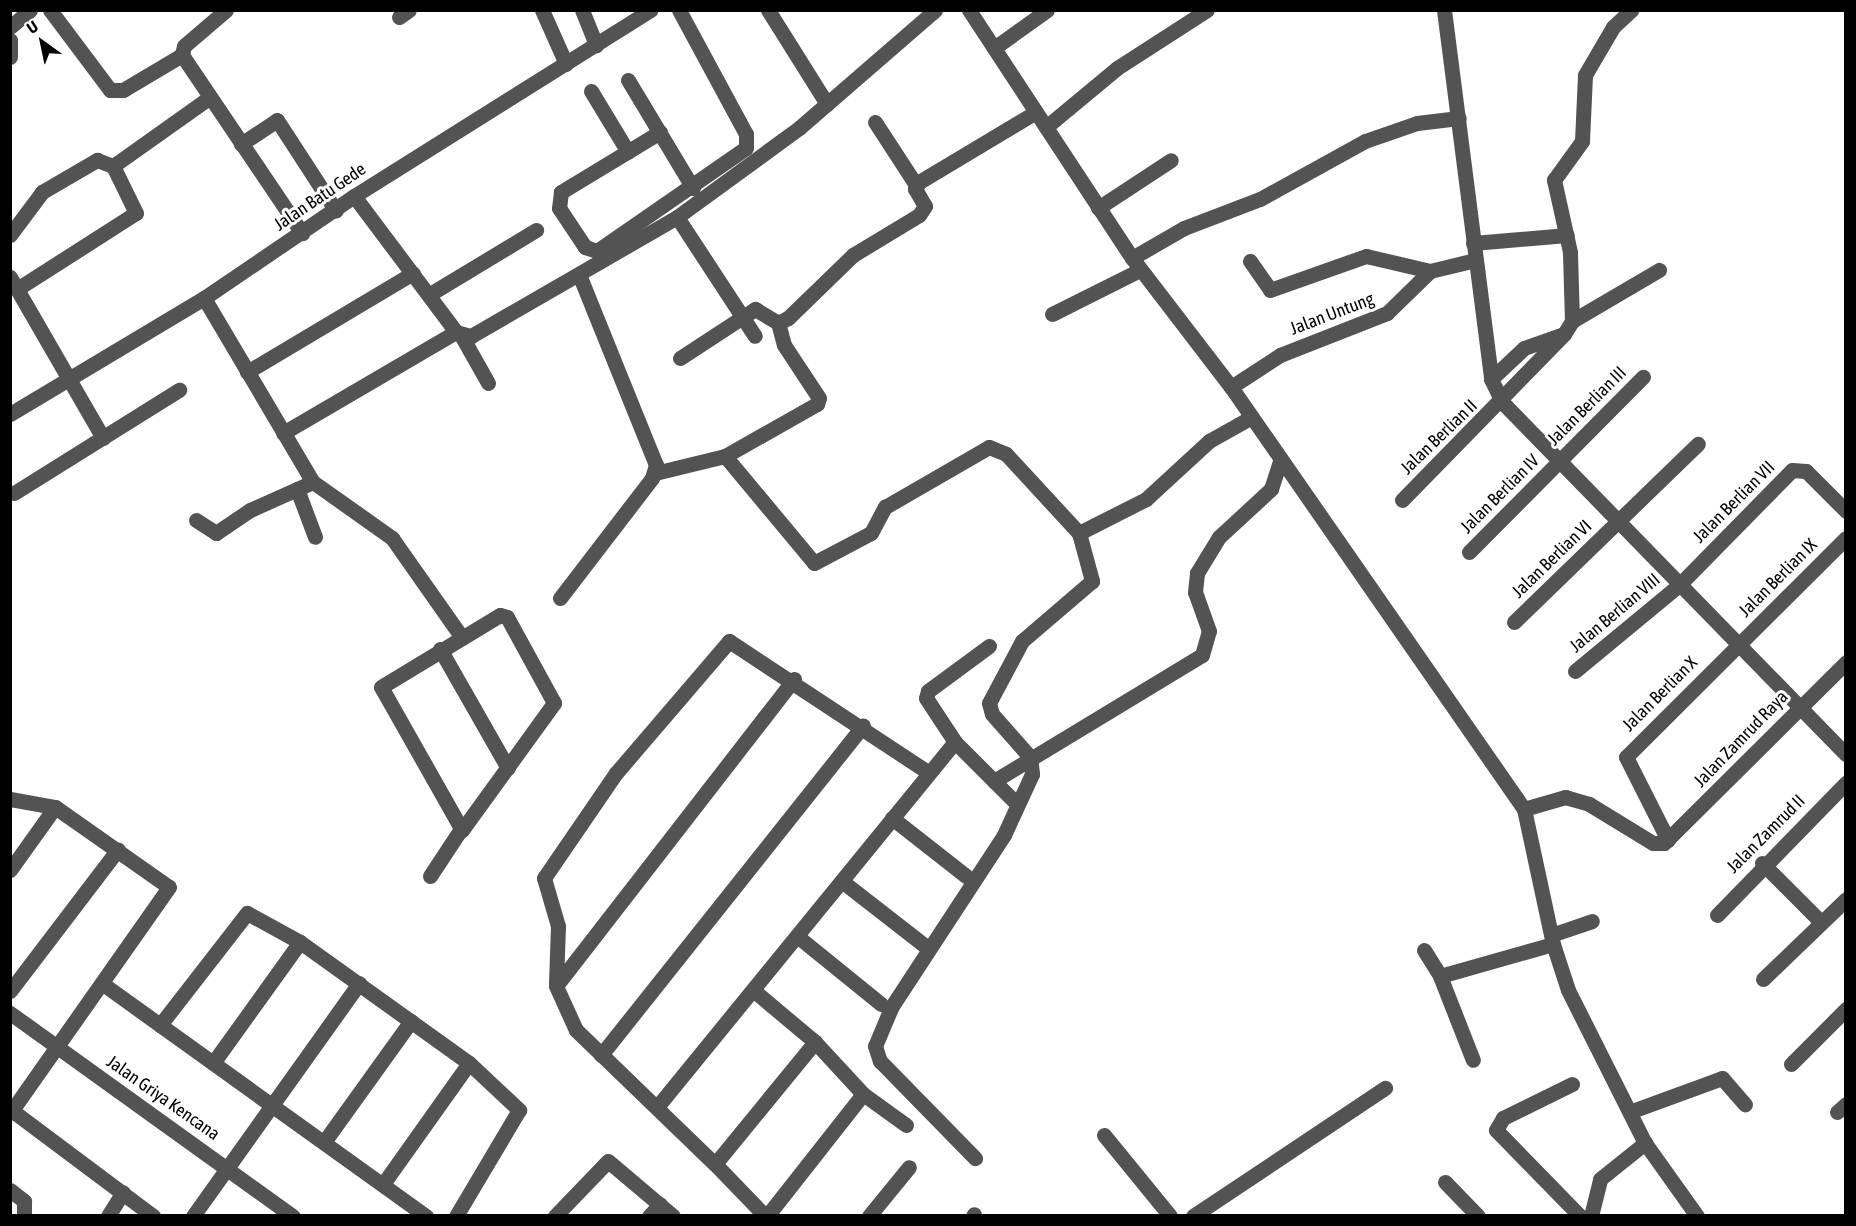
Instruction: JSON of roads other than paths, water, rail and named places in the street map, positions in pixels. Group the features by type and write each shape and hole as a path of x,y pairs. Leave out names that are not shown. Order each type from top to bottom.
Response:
{"street":[{"path":"10,27 30,10"},
{"path":"50,10 110,90 123,90 182,55"},
{"path":"226,10 184,46 182,55 302,233"},
{"path":"542,10 566,64"},
{"path":"582,10 596,45"},
{"name":"Jalan Batu Gede","path":"10,414 71,382 204,298 354,196 650,10"},
{"path":"660,132 558,196 559,208 585,247 597,251 693,188 742,152 748,139 678,10"},
{"path":"768,10 827,104"},
{"path":"283,433 458,333 478,333 580,277 677,217 827,104 935,10"},
{"path":"969,10 1136,264 1231,387 1250,418 1524,809 1553,939 1579,1014 1632,1111 1645,1143 1697,1215"},
{"path":"994,48 1047,10"},
{"path":"1046,127 1117,68 1207,10"},
{"path":"1444,10 1491,379 1502,402 1616,523 1845,754"},
{"path":"1568,328 1567,235 1554,180 1582,141 1585,75 1613,27 1630,10"},
{"path":"10,40 10,57"},
{"path":"628,80 693,188"},
{"path":"591,91 627,152"},
{"path":"113,166 210,97"},
{"path":"916,185 1036,112"},
{"path":"1052,314 1136,264 1184,228 1260,199 1365,141 1417,123 1459,118"},
{"path":"242,144 277,120 336,210"},
{"path":"778,323 860,249 919,215 925,206 916,185 875,122"},
{"path":"10,235 42,192 97,160 113,166 136,213 14,283 103,438"},
{"path":"1098,208 1171,160"},
{"path":"354,196 430,294 458,333 488,382"},
{"path":"677,217 755,336"},
{"path":"430,294 536,230"},
{"path":"1473,243 1567,235"},
{"path":"1250,261 1270,291 1366,256 1430,271 1475,260"},
{"path":"1491,379 1524,348 1568,328 1659,270"},
{"name":"Jalan Untung","path":"1231,387 1280,354 1387,314 1430,271"},
{"path":"248,372 413,273"},
{"path":"560,598 655,473 655,459 580,277"},
{"path":"204,298 313,482 392,538 461,636"},
{"path":"655,473 725,456 819,401 784,345 778,323 762,309 743,317 680,358"},
{"name":"Jalan Berlian II","path":"1402,500 1502,402 1568,328"},
{"name":"Jalan Berlian III","path":"1558,463 1643,377"},
{"path":"14,493 179,390"},
{"path":"1079,533 1146,498 1209,441 1250,418"},
{"name":"Jalan Berlian VI","path":"1514,622 1698,444"},
{"path":"725,456 814,563 871,533 885,507 989,447 1006,454 1079,533 1092,582 1022,640 989,703 997,721 1030,757 1032,774 1004,835 891,1008 875,1046 880,1061 975,1158"},
{"path":"994,781 1030,757 1202,655 1209,631 1195,592 1197,573 1219,537 1271,489 1280,461"},
{"name":"Jalan Berlian IV","path":"1469,552 1558,463"},
{"name":"Jalan Berlian VII","path":"1679,585 1792,470 1806,471 1845,511"},
{"path":"196,520 214,534 313,482"},
{"path":"297,489 315,537"},
{"name":"Jalan Berlian IX","path":"1738,645 1845,538"},
{"name":"Jalan Berlian VIII","path":"1575,671 1679,585"},
{"path":"430,876 460,829 508,768 554,700 507,617 500,615 461,636 380,689 460,829"},
{"path":"863,1094 766,1215 569,1022 556,986 558,926 544,878 616,773 729,641 794,679 928,772"},
{"name":"Jalan Berlian X","path":"1666,842 1626,757 1738,645"},
{"path":"989,646 926,694 955,742 1013,800"},
{"path":"440,649 508,768"},
{"name":"Jalan Zamrud Raya","path":"1666,842 1845,662"},
{"path":"556,986 794,679"},
{"path":"601,1055 863,726"},
{"path":"657,1107 843,882 928,772 955,742"},
{"name":"Jalan Zamrud II","path":"1717,915 1762,863 1845,783"},
{"path":"1524,809 1565,797 1589,804 1653,843 1666,842"},
{"path":"10,799 55,807 118,849 169,887 103,984 11,1111 153,1215"},
{"path":"10,870 55,807"},
{"path":"892,818 966,876"},
{"path":"10,991 118,849"},
{"path":"1762,863 1821,922"},
{"path":"843,882 924,945"},
{"path":"1763,979 1845,899"},
{"path":"160,1025 247,913 300,942 469,1063 520,1113 456,1215"},
{"path":"1440,976 1553,939 1592,921"},
{"path":"797,936 881,1004"},
{"path":"213,1063 300,942"},
{"path":"1424,950 1440,976 1473,1060"},
{"path":"193,1215 359,983"},
{"path":"103,984 426,1215"},
{"path":"753,990 815,1042 863,1094 906,1125"},
{"path":"1791,1064 1845,1009"},
{"name":"Jalan Griya Kencana","path":"10,1013 293,1215"},
{"path":"324,1142 411,1021"},
{"path":"715,1164 815,1042"},
{"path":"383,1184 469,1063"},
{"path":"1632,1111 1722,1078 1745,1104"},
{"path":"1572,1084 1503,1118 1496,1130 1580,1215"},
{"path":"1194,1215 1385,1088"},
{"path":"1104,1135 1170,1215"},
{"path":"1591,1215 1600,1179 1645,1143"},
{"path":"555,1215 608,1161 673,1215"},
{"path":"870,1215 909,1167"},
{"path":"1445,1182 1478,1215"},
{"path":"10,1190 24,1201 24,1215"},
{"path":"108,1215 123,1192"},
{"path":"649,1215 660,1204"}]}
